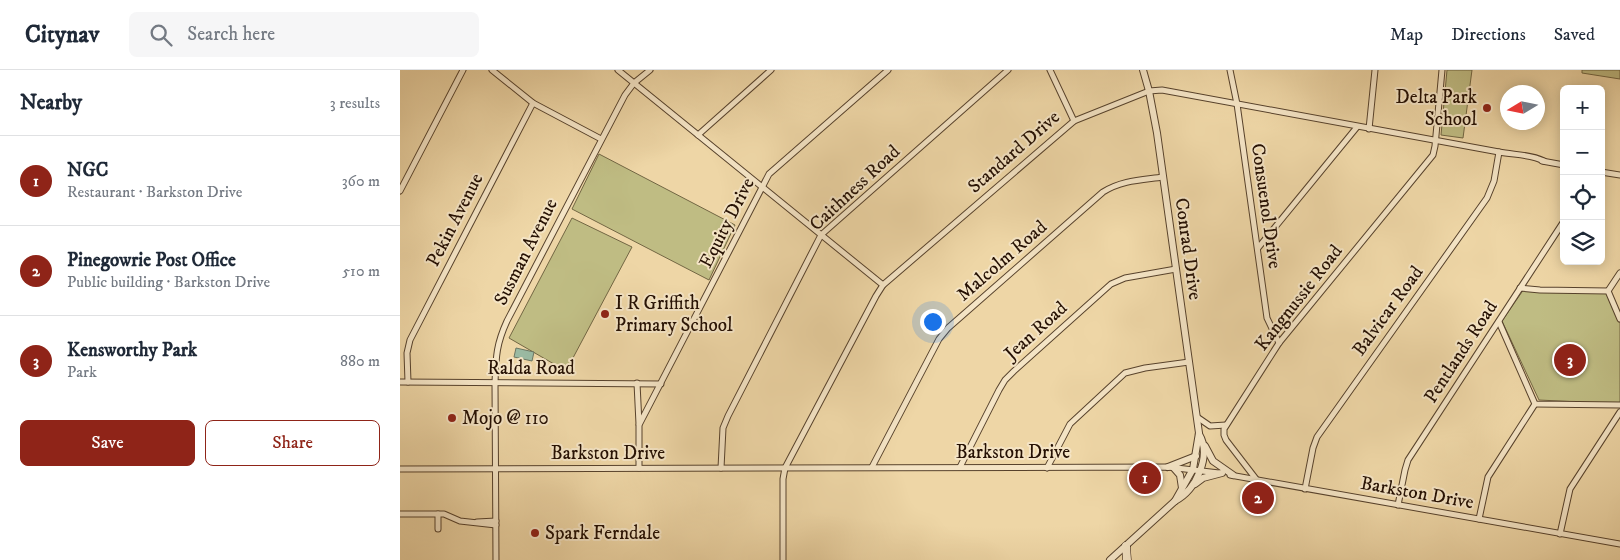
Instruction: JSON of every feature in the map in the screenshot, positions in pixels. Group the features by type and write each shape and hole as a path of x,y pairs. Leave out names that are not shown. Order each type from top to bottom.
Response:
{"main road":[{"path":"1126,546 1127,560"}],"street":[{"path":"400,191 464,70"},
{"path":"492,70 533,103 601,140"},
{"path":"618,70 883,285"},
{"name":"Susman Avenue","path":"496,560 496,349 627,91 650,70"},
{"path":"698,135 771,70"},
{"name":"Equity Drive","path":"639,425 771,173 888,70"},
{"name":"Caithness Road","path":"721,468 723,428 728,416 821,235 1008,70"},
{"path":"1050,70 1074,120"},
{"name":"Conrad Drive","path":"1143,70 1149,91 1163,177 1197,417 1199,433 1196,456 1197,469"},
{"name":"Consuenol Drive","path":"1230,70 1237,104 1267,318 1279,343"},
{"path":"1369,129 1374,70"},
{"name":"Kangnussie Road","path":"1226,425 1279,343 1430,160 1435,149 1442,70"},
{"name":"Standard Drive","path":"783,560 782,504 785,468 883,285 1074,120 1149,91 1162,90 1560,164"},
{"name":"Pekin Avenue","path":"408,382 407,353 410,340 533,103"},
{"path":"1258,248 1357,127"},
{"name":"Balvicar Road","path":"1305,489 1313,448 1317,438 1487,198 1494,181 1499,152"},
{"path":"1605,173 1620,175"},
{"name":"Malcolm Road","path":"872,467 939,339 948,328 1103,192 1113,186 1130,181 1163,177"},
{"name":"Pentlands Road","path":"1398,505 1408,460 1560,227"},
{"name":"Jean Road","path":"960,467 1002,385 1014,371 1111,284 1125,278 1176,269"},
{"path":"1608,291 1620,273"},
{"path":"1520,288 1608,291"},
{"path":"1608,291 1620,319"},
{"path":"1499,322 1535,404"},
{"path":"1047,468 1070,424 1125,373 1136,369 1189,362"},
{"name":"Ralda Road","path":"400,382 661,384"},
{"name":"Equity Drive","path":"638,383 638,468"},
{"path":"1535,404 1620,405"},
{"path":"1479,519 1488,477 1535,404"},
{"path":"1560,534 1568,492 1620,412"},
{"path":"1197,417 1210,426 1226,425"},
{"path":"1226,425 1223,431 1224,438 1256,479"},
{"name":"Conrad Drive","path":"1199,433 1213,461 1233,475"},
{"path":"1192,487 1203,442"},
{"path":"1182,490 1181,477 1171,467 1196,456"},
{"name":"Barkston Drive","path":"400,468 1171,467 1222,473 1620,544"},
{"path":"1176,500 1189,478 1197,469"},
{"path":"1110,560 1203,478 1222,473"},
{"path":"400,514 449,515 460,521 496,523"},
{"path":"438,514 438,529"}],"shaded area":[{"path":"1447,70 1472,70 1463,138 1441,135"},
{"path":"1582,70 1620,70 1620,79 1582,73"},
{"path":"599,154 735,225 709,280 572,209"},
{"path":"572,218 632,247 566,371 509,338"},
{"path":"1524,289 1608,292 1620,317 1620,404 1539,400 1502,321"},
{"path":"516,348 534,352 532,361 514,357"}],"place":[{"name":"Delta Park School","path":"1487,108"},
{"name":"I R Griffith Primary School","path":"605,314"},
{"name":"Kensworthy Park","path":"1570,360"},
{"name":"Mojo @ 110","path":"452,418"},
{"name":"NGC","path":"1145,478"},
{"name":"Pinegowrie Post Office","path":"1258,498"},
{"name":"Spark Ferndale","path":"535,533"}]}
